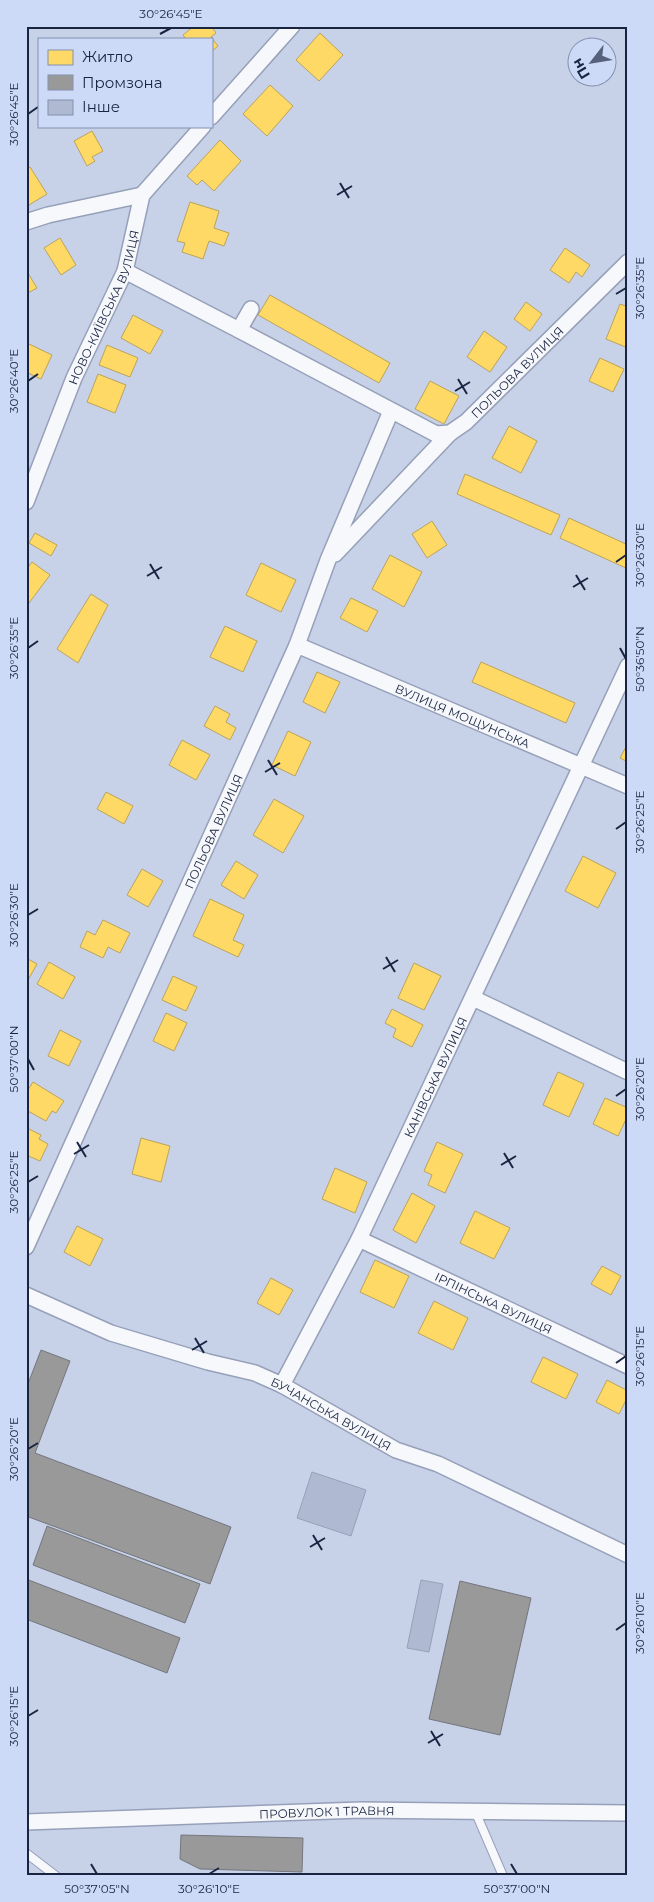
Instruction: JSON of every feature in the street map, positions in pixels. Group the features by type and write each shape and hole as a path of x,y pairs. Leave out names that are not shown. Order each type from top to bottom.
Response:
{"street":[{"path":"212,116 292,26"},
{"name":"НОВО-КИЇВСЬКА ВУЛИЦЯ","path":"26,502 74,378 125,271 142,195 201,128"},
{"path":"26,222 48,215 142,195"},
{"name":"ПОЛЬОВА ВУЛИЦЯ","path":"328,560 450,433 466,422 628,262"},
{"path":"125,271 436,434 450,433"},
{"path":"239,330 251,309"},
{"name":"ПОЛЬОВА ВУЛИЦЯ","path":"26,1247 297,645 328,560 391,411"},
{"name":"ВУЛИЦЯ МОЩУНСЬКА","path":"297,645 628,786"},
{"name":"КАНІВСЬКА ВУЛИЦЯ","path":"282,1385 360,1239 580,764 628,666"},
{"path":"473,998 628,1072"},
{"name":"ІРПІНСЬКА ВУЛИЦЯ","path":"360,1239 628,1366"},
{"name":"БУЧАНСЬКА ВУЛИЦЯ","path":"26,1295 111,1333 208,1362 255,1372 282,1385 396,1450 438,1464 628,1555"},
{"name":"ПРОВУЛОК 1 ТРАВНЯ","path":"26,1822 361,1810 628,1813"}],"lane":[{"path":"475,1811 503,1876"},
{"path":"26,1853 56,1876"}],"building: Житло":[{"path":"194,26 211,26 216,33 212,38 185,38 183,35"},
{"path":"320,33 343,55 319,81 296,60"},
{"path":"212,38 218,46 212,51"},
{"path":"270,85 293,106 267,136 243,114"},
{"path":"92,131 103,151 92,157 95,161 87,166 74,141"},
{"path":"220,140 241,161 214,191 202,180 197,185 187,176"},
{"path":"30,167 47,194 29,205 26,201 26,170"},
{"path":"190,202 219,211 214,228 229,233 224,246 209,241 203,259 182,252 185,243 177,241"},
{"path":"60,238 76,265 61,275 44,248"},
{"path":"565,248 590,265 582,277 576,272 569,283 550,270"},
{"path":"26,270 37,288 26,294"},
{"path":"270,295 390,363 379,383 258,315"},
{"path":"526,302 542,314 530,331 514,319"},
{"path":"620,304 628,307 628,348 606,339"},
{"path":"133,315 163,331 150,354 121,338"},
{"path":"484,331 507,347 490,372 467,357"},
{"path":"29,344 52,355 41,379 26,372 26,351"},
{"path":"107,345 138,358 130,377 99,365"},
{"path":"600,358 624,369 613,392 589,381"},
{"path":"98,374 126,385 115,413 87,402"},
{"path":"430,381 459,396 444,424 415,409"},
{"path":"509,426 537,441 521,473 492,458"},
{"path":"465,474 560,515 551,535 457,494"},
{"path":"569,518 628,545 628,569 560,538"},
{"path":"432,521 447,545 427,558 412,534"},
{"path":"35,533 57,545 51,556 29,543"},
{"path":"390,555 422,572 404,607 372,589"},
{"path":"32,562 50,575 26,607 26,570"},
{"path":"261,563 296,580 281,612 246,595"},
{"path":"91,594 108,605 78,663 57,649"},
{"path":"351,598 378,611 367,632 340,618"},
{"path":"225,626 257,641 243,672 210,657"},
{"path":"481,662 575,703 566,723 472,682"},
{"path":"317,672 340,682 325,713 303,702"},
{"path":"215,706 230,714 226,722 236,728 230,740 204,726"},
{"path":"288,731 311,742 295,776 272,765"},
{"path":"182,740 210,755 196,780 169,765"},
{"path":"628,743 628,762 620,758"},
{"path":"106,792 133,806 124,824 97,809"},
{"path":"274,799 304,816 283,853 253,835"},
{"path":"583,856 616,873 598,908 565,891"},
{"path":"236,861 258,875 244,899 221,885"},
{"path":"142,869 163,881 148,907 127,895"},
{"path":"210,899 244,915 233,940 244,945 238,957 193,936"},
{"path":"103,920 130,933 120,953 108,947 103,958 80,947 87,931 95,935"},
{"path":"26,958 37,964 27,982 26,981"},
{"path":"49,962 75,977 63,999 37,984"},
{"path":"414,963 441,976 424,1010 398,998"},
{"path":"173,976 197,987 186,1011 162,1000"},
{"path":"392,1009 423,1025 412,1047 393,1037 396,1029 385,1023"},
{"path":"166,1013 187,1023 174,1051 153,1041"},
{"path":"60,1030 81,1041 69,1066 48,1056"},
{"path":"558,1072 584,1084 569,1117 543,1105"},
{"path":"33,1082 64,1101 56,1113 52,1111 46,1121 26,1110 26,1093"},
{"path":"605,1098 628,1108 628,1115 618,1136 593,1124"},
{"path":"27,1128 41,1135 39,1139 48,1144 40,1161 26,1155"},
{"path":"141,1138 170,1146 161,1182 132,1174"},
{"path":"437,1142 463,1154 445,1193 428,1185 432,1175 424,1171"},
{"path":"335,1168 367,1182 355,1213 322,1199"},
{"path":"412,1193 435,1206 416,1243 393,1230"},
{"path":"475,1211 510,1228 494,1259 460,1243"},
{"path":"77,1226 103,1239 90,1266 64,1252"},
{"path":"375,1260 409,1276 394,1308 360,1292"},
{"path":"602,1266 621,1276 611,1295 591,1284"},
{"path":"271,1278 293,1290 279,1315 257,1303"},
{"path":"434,1301 468,1318 453,1350 418,1333"},
{"path":"543,1357 578,1374 566,1399 531,1382"},
{"path":"607,1380 628,1391 628,1396 619,1414 596,1402"}],"building: Промзона":[{"path":"41,1350 70,1361 35,1453 231,1527 210,1584 26,1516 26,1389"},
{"path":"47,1526 200,1584 185,1623 33,1565"},
{"path":"26,1579 180,1638 167,1673 26,1619"},
{"path":"460,1581 531,1598 500,1735 429,1719"},
{"path":"181,1835 303,1838 302,1872 200,1869 180,1859"}],"building: Інше":[{"path":"312,1472 366,1490 351,1536 297,1518"},
{"path":"421,1580 443,1584 429,1652 407,1648"}]}
